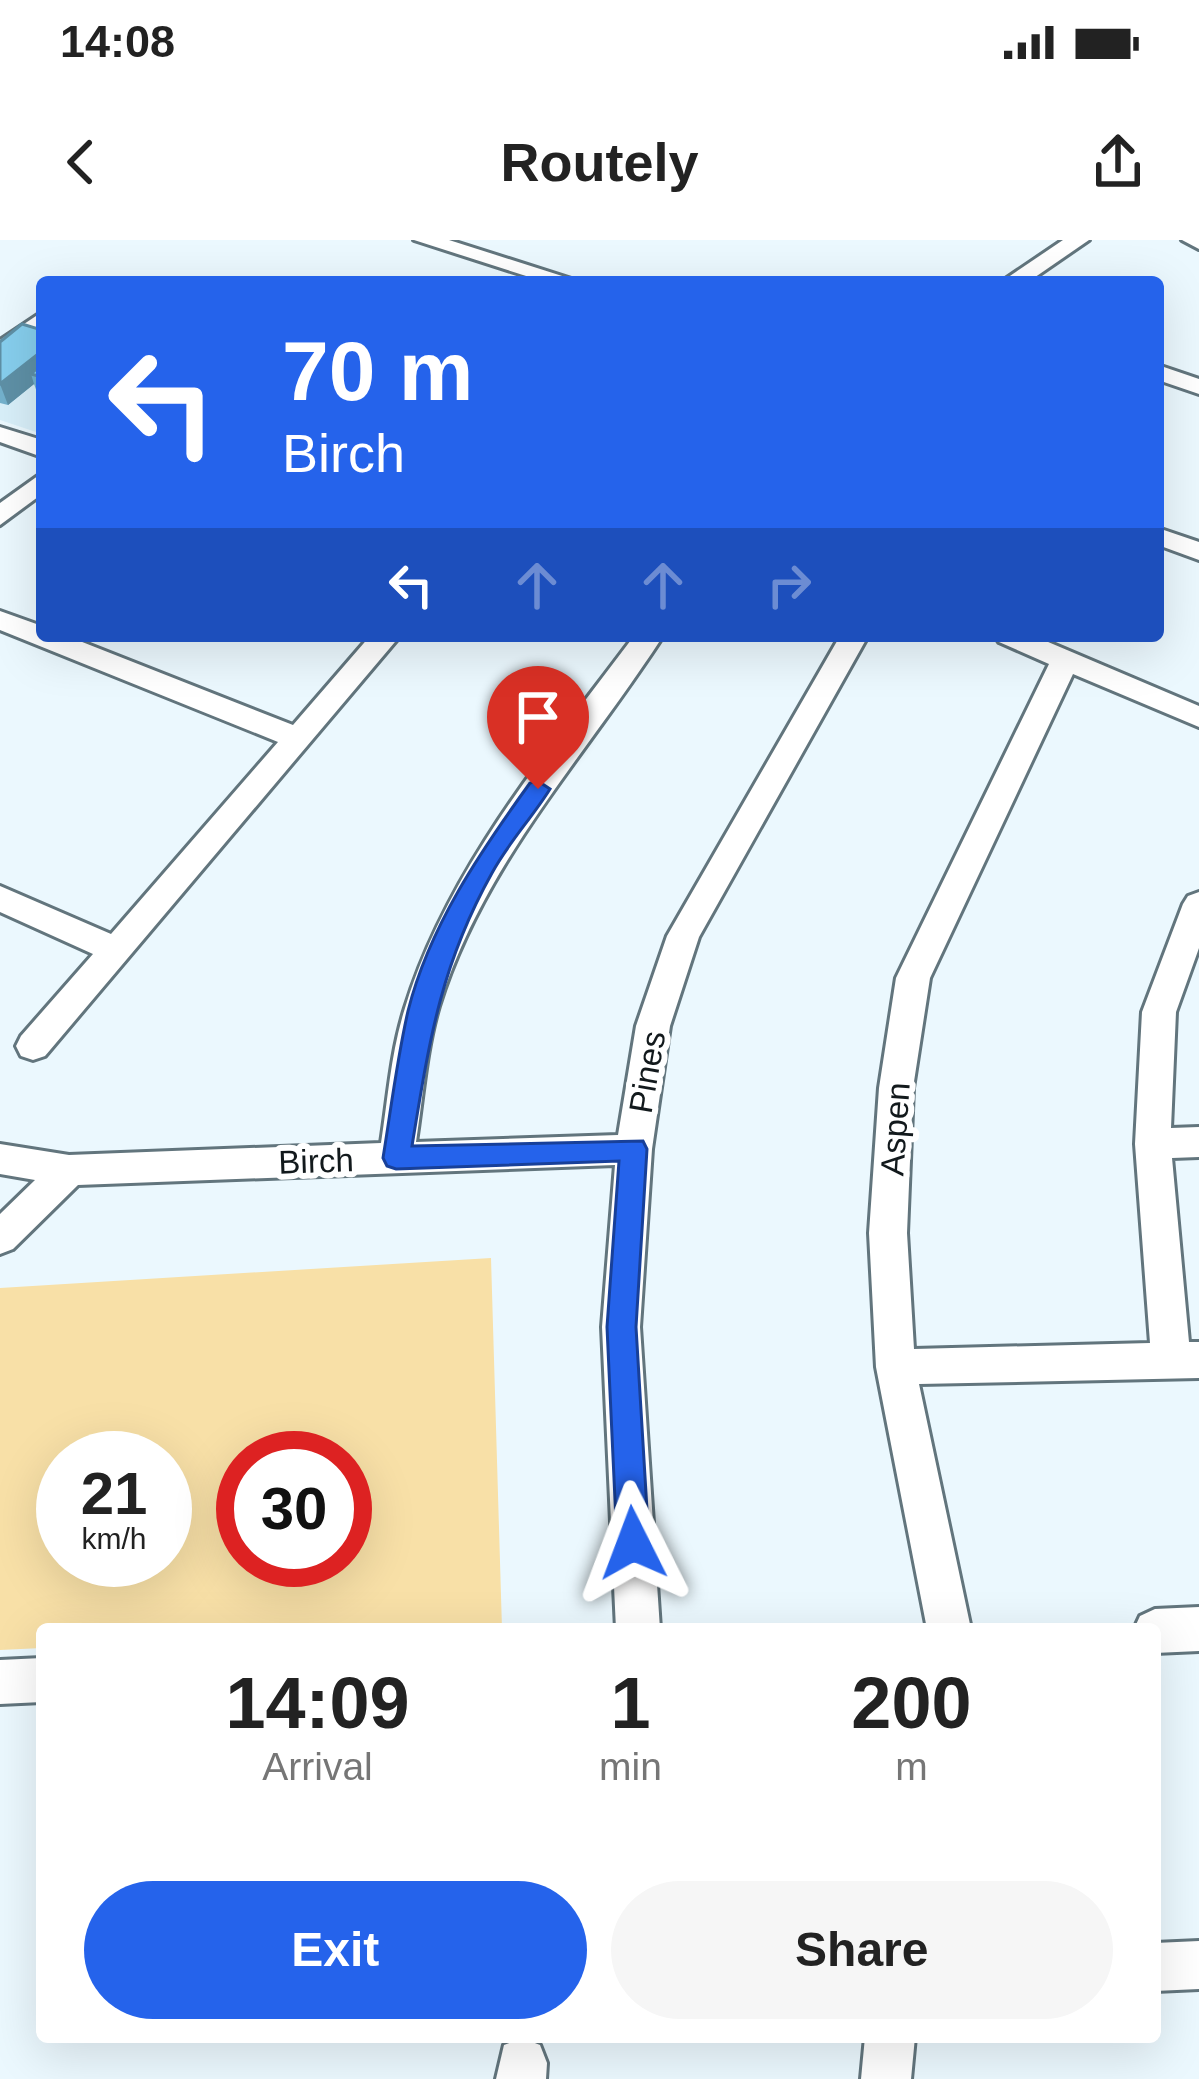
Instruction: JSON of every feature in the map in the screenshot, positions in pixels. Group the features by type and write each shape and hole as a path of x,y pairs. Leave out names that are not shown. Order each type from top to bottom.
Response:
{"street":[{"path":"424,240 549,276"},
{"path":"1021,276 1078,240"},
{"path":"0,352 36,324"},
{"path":"1164,374 1199,387"},
{"path":"0,434 36,447"},
{"path":"0,517 36,486"},
{"path":"1164,538 1199,552"},
{"path":"0,620 36,634"},
{"path":"56,642 298,738"},
{"path":"33,1046 381,642"},
{"path":"396,1158 422,1009 448,937 483,866 645,642"},
{"name":"Pines","path":"638,1623 621,1327 634,1149 653,1026 683,936 851,642"},
{"path":"1024,642 1199,717"},
{"name":"Aspen","path":"948,1623 896,1367 888,1233 896,1088 913,978 1065,660"},
{"path":"0,898 116,950"},
{"path":"896,1367 1185,1361 1153,1144 1159,1012 1199,904"},
{"path":"1153,1144 1199,1142"},
{"name":"Birch","path":"0,1159 69,1170 634,1149"},
{"path":"0,1238 69,1170"},
{"path":"1161,1631 1199,1629"},
{"path":"0,1682 36,1680"},
{"path":"886,2079 889,2043"}],"shaded area":[{"path":"36,338 36,432 0,420 0,368"},
{"path":"491,1258 502,1623 36,1623 36,1648 0,1650 0,1288"}],"building":[{"path":"22,324 36,328 36,356 0,384 0,342"}],"route":[{"path":"538,789 483,866 448,937 422,1009 396,1158 634,1149 621,1327 633,1543"}]}
